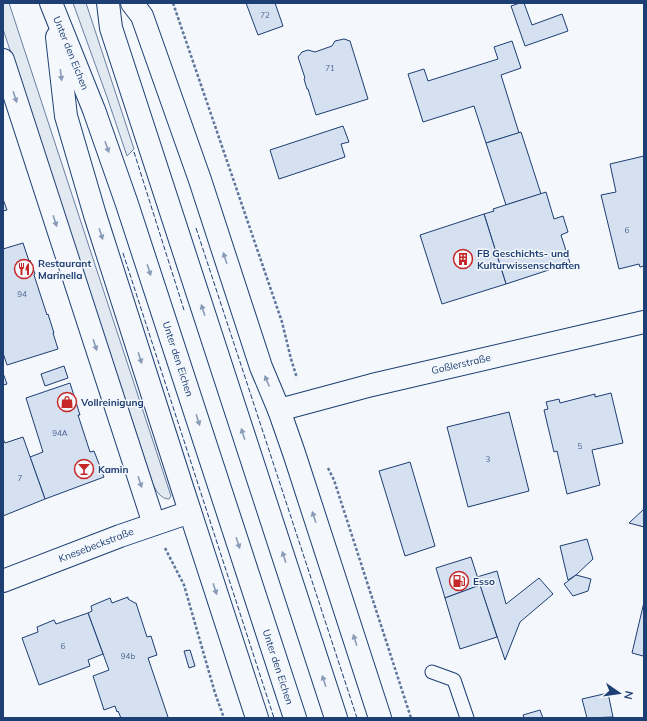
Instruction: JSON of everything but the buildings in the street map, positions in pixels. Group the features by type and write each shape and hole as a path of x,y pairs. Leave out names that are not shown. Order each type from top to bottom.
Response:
{"main road":[{"path":"108,3 110,28 336,718"},
{"path":"132,3 142,16 200,180 261,367 279,410 380,718"},
{"path":"52,6 66,116 95,215 257,718"},
{"name":"Unter den Eichen","path":"52,6 94,110 127,204 295,718"},
{"path":"3,60 154,524"},
{"name":"Goßlerstraße","path":"279,410 372,385 644,322"},
{"name":"Knesebeckstraße","path":"3,581 120,536 190,512"}],"lane":[{"path":"432,672 454,680 467,718"}],"path":[{"path":"173,3 282,322 291,359"},
{"path":"327,466 334,480 411,718"},
{"path":"154,524 184,585 215,693 224,718"}],"shaded area":[{"path":"3,3 9,3 171,496 169,499 161,496 153,484 3,29"},
{"path":"73,3 86,3 134,149 127,156 107,97"}],"fence":[{"path":"134,152 184,310"},
{"path":"196,228 357,718"},
{"path":"123,253 274,718"}],"place":[{"name":"FB Geschichts- und Kulturwissenschaften","path":"463,259"},
{"name":"Restaurant Marinella","path":"24,269"},
{"name":"Vollreinigung","path":"67,402"},
{"name":"Kamin","path":"84,469"},
{"name":"Esso","path":"459,581"}]}
